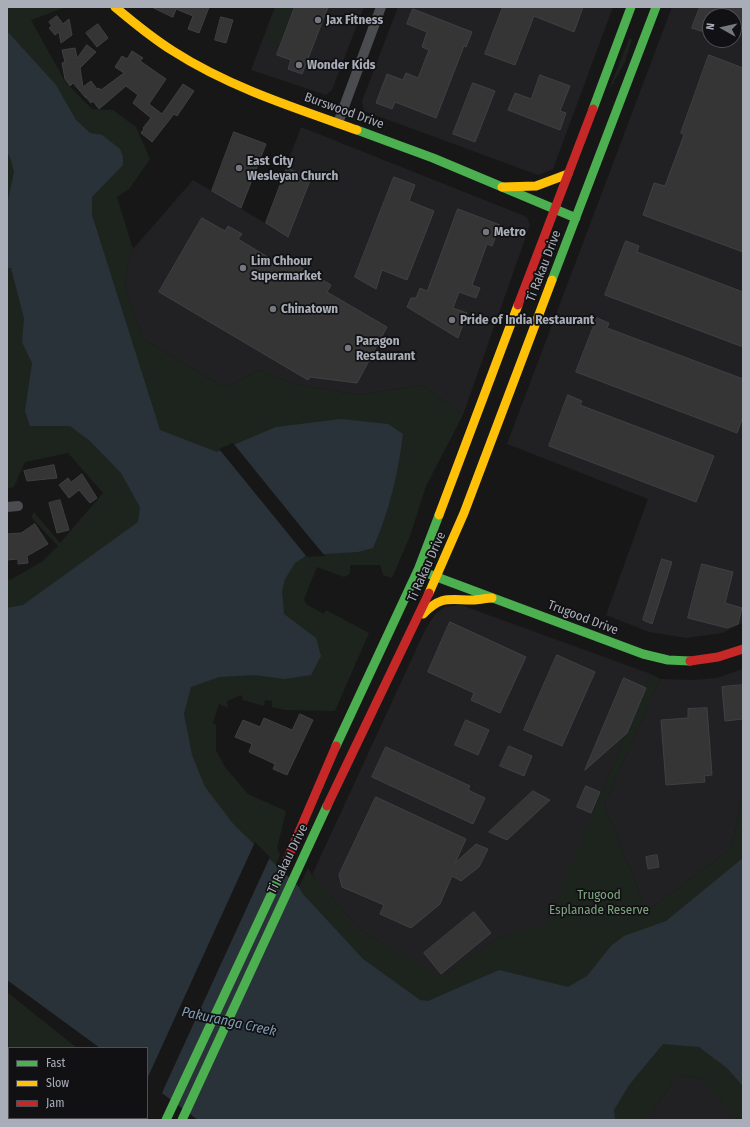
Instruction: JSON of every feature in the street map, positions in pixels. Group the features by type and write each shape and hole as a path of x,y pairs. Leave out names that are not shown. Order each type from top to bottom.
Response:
{"main road":[{"name":"Burswood Drive","path":"115,7 150,36 198,65 255,92 398,145 576,218"},
{"name":"Ti Rakau Drive","path":"166,1120 288,859 326,768 418,570 631,7"},
{"name":"Ti Rakau Drive","path":"182,1120 299,864 418,620 437,577 464,513 656,7"},
{"path":"502,187 532,188 544,186 568,174"},
{"name":"Trugood Drive","path":"418,570 643,654 663,660 682,662 706,660 743,649"},
{"path":"418,620 433,603 443,598 472,600 492,598"}],"street":[{"path":"338,123 381,7"},
{"path":"7,508 18,506"}],"shaded area":[{"path":"275,7 364,7 332,90 326,95 251,70"},
{"path":"398,7 613,7 553,169 538,175 364,111 362,101"},
{"path":"672,7 743,7 743,623 722,633 686,638 649,632 606,615 648,499 507,444"},
{"path":"301,127 527,217 530,225 463,415 422,385 358,395 294,384 260,370 224,387 143,339 125,289 127,267 133,249 193,180 265,223"},
{"path":"461,605 651,674 546,925 496,939 441,979 359,929 312,875 426,628 436,613 445,607"},
{"path":"743,669 743,800 740,801 735,835 728,851 647,911 604,805 660,679 694,680 717,678"},
{"path":"677,1075 701,1078 738,1120 650,1120 650,1115"}],"green space":[{"name":"Trugood Esplanade Reserve","path":"7,7 66,7 31,20 66,83 92,109 113,110 136,127 150,159 129,189 117,197 133,249 127,267 125,289 143,339 224,387 260,370 294,384 358,395 422,385 463,415 426,486 410,536 392,578 383,575 380,565 350,565 350,574 344,577 317,567 304,599 306,604 324,614 326,610 369,633 335,711 285,710 272,707 272,701 265,700 264,706 243,700 241,695 227,701 228,708 219,704 213,723 216,725 216,750 225,767 248,794 286,811 277,848 280,855 276,865 299,887 308,868 312,875 359,929 441,978 496,939 546,924 651,674 660,679 604,805 647,911 728,851 735,835 740,801 743,800 743,1120 738,1120 701,1078 677,1075 650,1115 650,1120 481,1120 7,881 7,580 12,579 43,561 58,546 31,517 34,512 60,543 103,493 68,453 25,462 14,487 7,489"},
{"path":"277,7 294,7 279,46 265,41"},
{"path":"629,39 632,39 625,62 610,87"},
{"path":"7,992 76,1047 8,1047 8,1119 128,1120 7,1120"}],"water":[{"name":"Pakuranga Creek","path":"7,31 56,85 76,120 90,133 102,135 120,149 123,157 123,165 92,197 92,215 160,430 217,452 276,427 341,419 388,424 403,434 392,492 384,521 373,548 358,552 307,555 295,563 285,579 282,591 284,614 316,638 321,656 311,675 285,679 255,675 219,677 191,687 184,714 192,755 205,787 234,825 299,887 302,893 363,959 420,1000 428,1001 499,970 568,987 587,976 611,946 624,936 666,921 743,858 743,1086 727,1068 699,1047 663,1044 629,1085 614,1110 615,1120 198,1120 148,1083 148,1047 99,1047 7,980 7,608 23,605 138,522 140,507 121,473 90,441 70,426 30,426 25,411 32,363 22,342 24,318 11,268 7,268 7,205 14,172 7,152"}],"pier":[{"path":"233,443 325,556 307,557 219,449"},
{"path":"255,842 270,857 161,1095 148,1086 148,1077"}],"building":[{"path":"152,7 209,7 199,33 188,29 193,16 176,9 173,17"},
{"path":"295,7 328,7 302,74 288,69 291,60 277,55"},
{"path":"503,7 583,7 574,32 534,16 515,65 485,54"},
{"path":"700,7 743,7 743,28 742,8 702,8 702,31 692,28"},
{"path":"413,9 472,32 466,47 464,46 436,118 395,102 392,109 376,103 387,74 403,80 406,73 418,78 429,50 422,47 427,32 407,24"},
{"path":"57,16 63,24 69,19 72,35 61,43 59,32 55,35 49,28 52,26 49,22"},
{"path":"221,17 233,20 226,43 215,40"},
{"path":"98,24 108,38 97,47 86,33"},
{"path":"87,45 96,52 80,68 83,87 91,81 97,89 99,88 101,90 124,73 115,67 122,56 127,59 132,51 143,58 140,61 166,79 149,104 162,114 183,84 194,91 177,116 174,114 152,142 141,133 151,118 133,103 138,95 126,86 99,109 93,101 91,103 85,96 86,98 73,83 70,86 65,79 62,63 65,62 62,50 75,48 77,58"},
{"path":"709,55 743,68 743,252 643,215 654,183 665,186 684,135 681,133"},
{"path":"540,75 570,86 560,111 566,113 560,130 508,110 515,93 531,99"},
{"path":"473,83 495,91 475,142 453,134"},
{"name":"East City Wesleyan Church","path":"234,132 266,144 241,208 212,191"},
{"path":"287,168 311,178 288,237 266,223"},
{"path":"394,177 415,185 409,201 434,211 407,280 382,270 376,289 355,277"},
{"path":"458,209 500,225 492,246 487,244 472,285 480,288 476,298 459,292 453,308 467,313 458,338 407,307 411,298 416,298 420,288 427,291"},
{"name":"Chinatown","path":"202,218 225,231 228,226 242,234 238,239 284,267 288,260 331,285 327,292 387,327 357,383 310,377 308,380 159,292"},
{"path":"626,241 639,246 637,252 743,292 743,347 605,295"},
{"path":"597,318 609,323 607,328 743,379 743,417 737,433 576,372"},
{"path":"568,395 582,401 580,405 714,456 696,502 549,446"},
{"path":"54,465 57,478 27,481 24,471"},
{"path":"82,474 97,498 90,503 79,490 69,498 59,485 68,478 71,482"},
{"path":"60,500 69,530 57,533 49,503"},
{"path":"35,524 48,544 27,556 28,563 18,564 18,559 7,560 7,534 21,533"},
{"path":"662,559 672,562 652,624 643,620"},
{"path":"702,564 733,572 725,603 742,608 738,624 727,628 688,618"},
{"path":"450,622 526,657 500,713 471,700 474,693 428,672"},
{"path":"557,655 595,672 562,746 524,730"},
{"path":"624,678 646,688 627,733 585,770"},
{"path":"743,685 743,719 725,721 722,687"},
{"path":"707,708 712,775 704,776 705,782 666,785 661,720 688,718 688,709"},
{"path":"300,714 313,720 287,775 273,769 275,764 249,752 252,744 235,737 243,720 260,727 264,718 292,730"},
{"path":"466,720 489,730 478,755 455,745"},
{"path":"509,746 532,756 524,776 500,766"},
{"path":"386,747 470,786 468,790 485,798 473,824 372,777"},
{"path":"586,786 600,792 591,813 577,807"},
{"path":"533,791 550,800 507,840 489,832"},
{"path":"376,797 466,839 455,863 476,844 488,849 479,867 461,881 452,876 440,904 411,928 380,914 384,905 342,887 339,875"},
{"path":"657,855 659,867 648,869 646,857"},
{"path":"474,912 491,933 441,974 424,953"}],"traffic: fast":[{"path":"593,109 631,7"},
{"path":"552,280 656,7"},
{"path":"357,130 433,158 576,218"},
{"path":"336,746 418,570 439,515"},
{"path":"418,570 643,654 668,660 690,661"},
{"path":"182,1120 327,806"},
{"path":"166,1120 284,867"}],"traffic: slow":[{"path":"115,7 165,46 194,64 263,96 357,130"},
{"path":"502,187 536,186 568,174"},
{"path":"429,593 464,513 552,280"},
{"path":"439,515 518,305"},
{"path":"423,614 441,601 452,599 475,600 492,598"}],"traffic: jam":[{"path":"518,305 593,109"},
{"path":"327,806 429,593"},
{"path":"690,661 718,657 743,649"},
{"path":"284,867 336,746"}],"place":[{"name":"Jax Fitness","path":"318,20"},
{"name":"Wonder Kids","path":"299,65"},
{"name":"East City Wesleyan Church","path":"239,168"},
{"name":"Metro","path":"486,232"},
{"name":"Lim Chhour Supermarket","path":"243,268"},
{"name":"Chinatown","path":"273,309"},
{"name":"Pride of India Restaurant","path":"452,320"},
{"name":"Paragon Restaurant","path":"348,348"}]}
